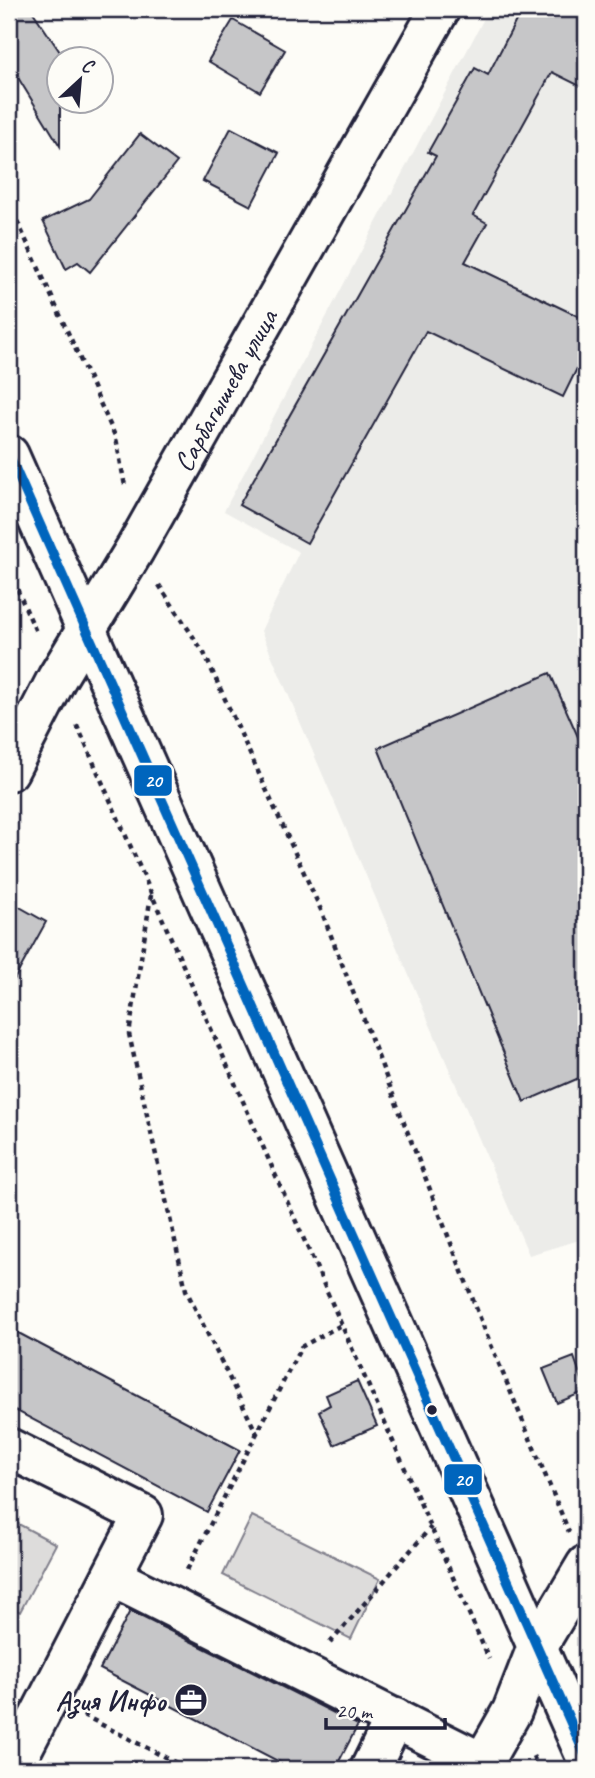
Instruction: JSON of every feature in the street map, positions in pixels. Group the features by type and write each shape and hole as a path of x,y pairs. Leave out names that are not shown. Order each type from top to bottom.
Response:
{"main road":[{"name":"Сарбагышева улица","path":"14,744 135,549 440,9"},
{"path":"9,455 586,1757"},
{"path":"9,1448 143,1515 12,1769"},
{"path":"112,1577 395,1718 481,1766 512,1711 537,1647 585,1566"},
{"path":"370,1769 395,1718"}],"path":[{"path":"9,203 116,438 125,487"},
{"path":"135,549 204,653 321,910 479,1315 585,1566"},
{"path":"9,571 539,1769"},
{"path":"152,894 129,1034 186,1290 257,1434"},
{"path":"169,1605 301,1347 341,1325"},
{"path":"304,1672 431,1527"},
{"path":"50,1697 188,1769"}],"shaded area":[{"path":"489,9 586,9 586,1238 529,1255 261,631 299,552 224,511"},
{"path":"252,1516 380,1579 351,1639 223,1575"},
{"path":"9,1519 56,1544 20,1612 9,1606"}],"building":[{"path":"9,9 31,9 56,46 46,46 46,116 60,116 60,146 9,63"},
{"path":"522,9 586,9 586,89 552,72 473,215 487,223 465,262 586,320 586,350 563,397 426,331 307,543 239,505 436,156 428,152 475,68 488,75"},
{"path":"233,20 285,50 260,92 208,61"},
{"path":"231,128 279,153 251,206 203,181"},
{"path":"140,134 177,162 90,272 78,262 66,269 43,221 89,199"},
{"path":"550,673 586,755 586,1075 524,1102 378,748"},
{"path":"9,901 46,922 9,989"},
{"path":"9,1328 240,1450 207,1512 9,1407"},
{"path":"574,1357 586,1391 557,1403 543,1369"},
{"path":"357,1381 377,1426 334,1445 319,1411 330,1405 326,1395"},
{"path":"130,1611 358,1725 335,1769 293,1769 100,1669"}],"transit line":[{"name":"20","path":"9,455 586,1757"}],"place":[{"name":"Азия Инфо","path":"191,1700"}]}
